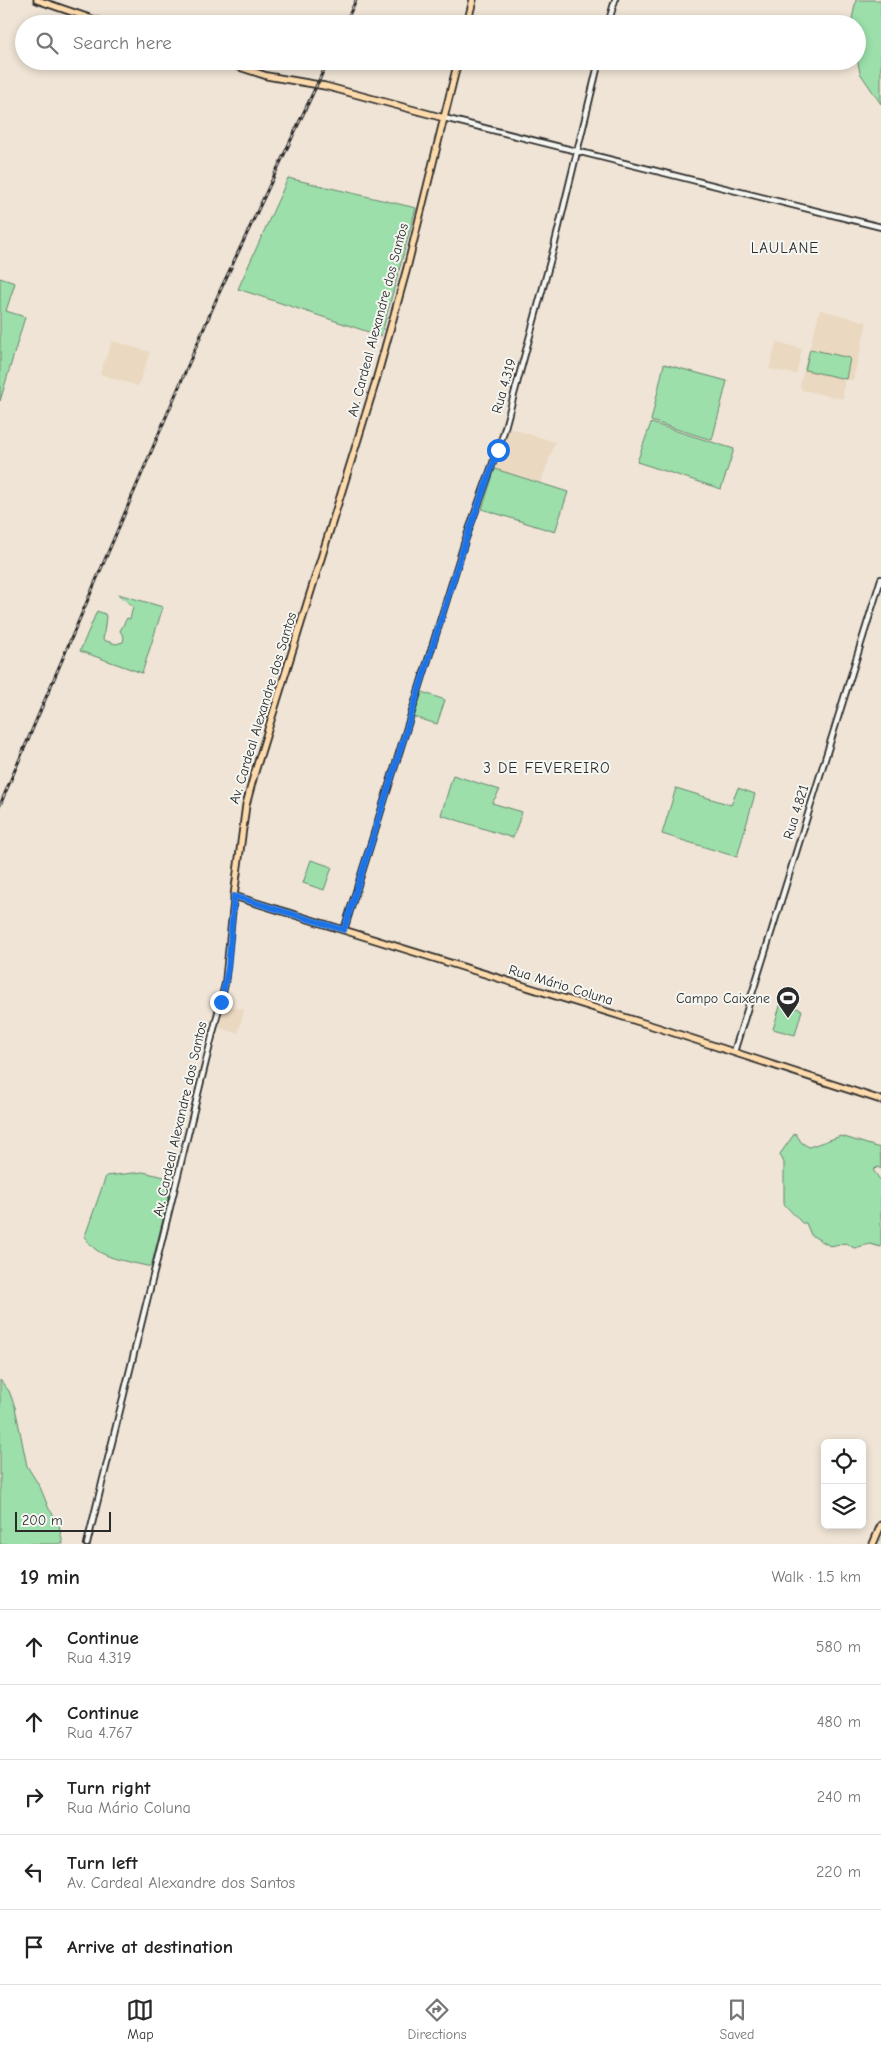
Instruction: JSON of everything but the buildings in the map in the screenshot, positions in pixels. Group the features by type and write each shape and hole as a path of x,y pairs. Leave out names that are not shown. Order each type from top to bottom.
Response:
{"main road":[{"path":"37,0 81,15"},
{"path":"470,15 474,0"},
{"path":"249,70 267,76 328,87 444,118"},
{"name":"Av. Cardeal Alexandre dos Santos","path":"234,896 242,828 252,782 375,384 407,268 456,70"},
{"name":"Rua Mário Coluna","path":"234,896 734,1052 881,1100"},
{"path":"873,1544 881,1525"}],"street":[{"path":"610,15 614,0"},
{"name":"Rua 4.319","path":"344,930 465,542 503,435 554,247 597,70"},
{"path":"444,118 881,227"},
{"name":"Rua 4.821","path":"734,1052 881,579"},
{"name":"Av. Cardeal Alexandre dos Santos","path":"87,1544 226,984 234,896"}],"shaded area":[{"path":"820,310 867,322 853,380 844,380 843,399 802,390 800,385"},
{"path":"112,341 150,352 138,386 100,374"},
{"path":"777,342 802,349 796,374 769,369"},
{"path":"509,428 555,442 541,482 519,476 506,517 481,509"},
{"path":"225,1005 244,1010 238,1033 219,1028"}],"green space":[{"path":"856,0 881,0 881,104 859,70 866,70 866,15 853,15"},
{"path":"288,178 416,208 381,336 238,289"},
{"path":"0,278 15,283 6,311 25,317 0,401"},
{"path":"810,349 850,358 846,379 805,370"},
{"path":"664,364 727,381 712,440 651,421"},
{"path":"651,423 734,449 721,489 637,462"},
{"path":"495,469 568,492 555,532 482,509"},
{"path":"118,594 163,607 142,673 80,651 97,611 105,614 106,617 103,640 116,644 123,642 124,637 120,631 127,618 130,619 133,607"},
{"path":"422,692 445,700 437,724 414,717"},
{"path":"453,775 500,790 492,803 522,812 513,838 441,815"},
{"path":"676,788 731,805 738,788 755,794 737,857 662,834"},
{"path":"311,860 332,867 324,890 303,883"},
{"name":"Campo Caixene","path":"781,1003 802,1010 795,1035 773,1029"},
{"path":"795,1133 802,1143 809,1147 841,1136 880,1148 881,1169 878,1167 873,1170 881,1181 881,1247 870,1244 854,1248 846,1243 830,1246 811,1235 806,1223 802,1223 784,1204 784,1163 780,1154"},
{"path":"143,1172 173,1179 151,1267 123,1261 104,1254 96,1250 85,1236 106,1176"},
{"path":"0,1380 9,1391 15,1407 27,1466 40,1487 49,1509 58,1521 63,1544 0,1544"}],"railway":[{"path":"349,15 356,0"},
{"path":"0,805 219,293 324,70"}],"place":[{"name":"Campo Caixene","path":"788,1019"}],"district":[{"name":"LAULANE","path":"785,248"},
{"name":"3 DE FEVEREIRO","path":"547,768"}],"route":[{"path":"221,1002 228,968 234,896 344,930 465,542 498,450"}]}
